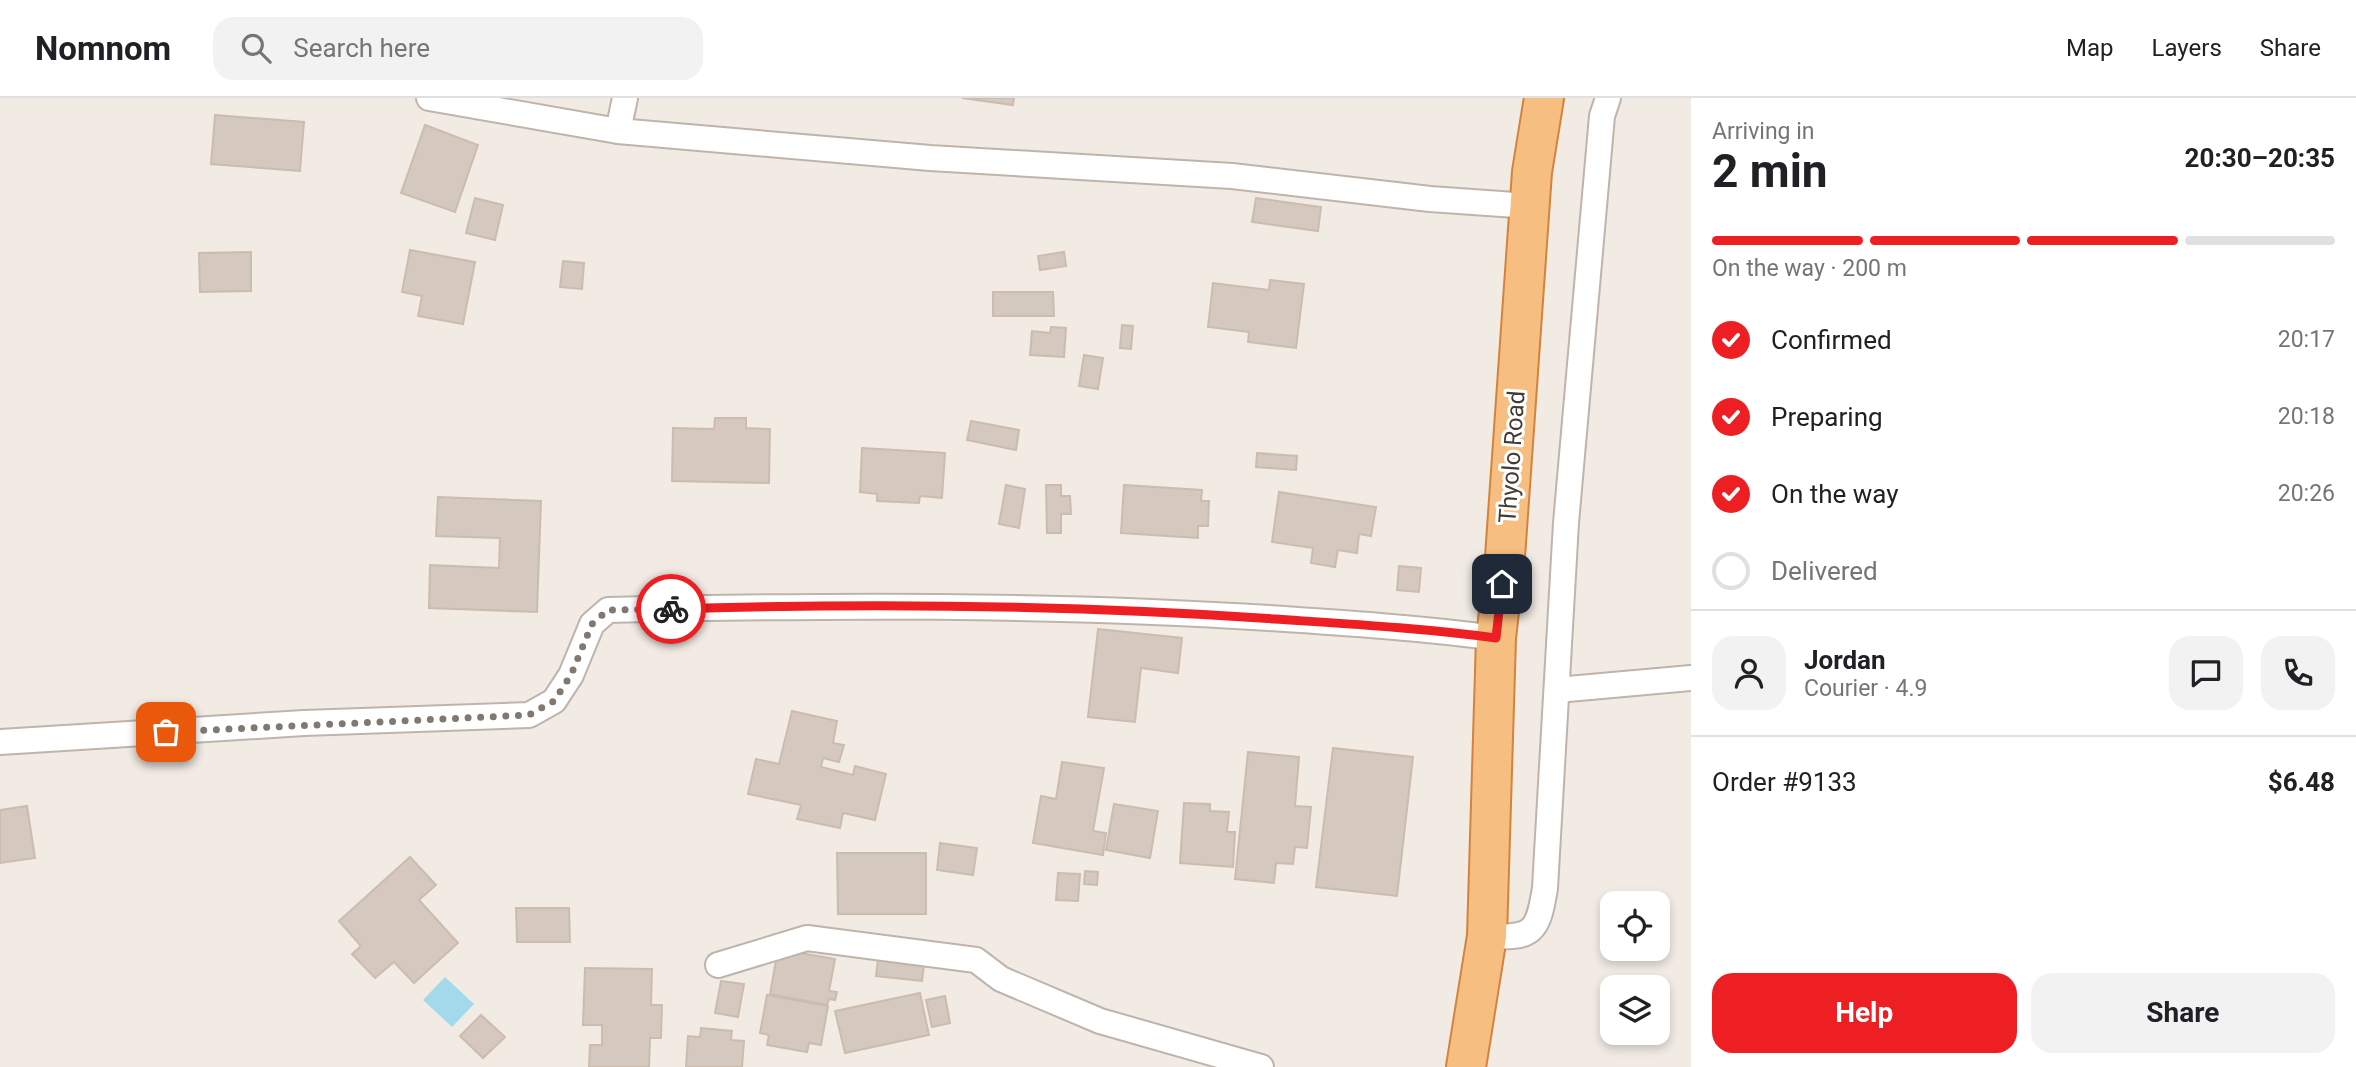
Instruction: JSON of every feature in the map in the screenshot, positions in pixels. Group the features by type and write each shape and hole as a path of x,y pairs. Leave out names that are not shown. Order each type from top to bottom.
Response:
{"highway":[{"name":"Thyolo Road","path":"1466,1067 1487,936 1496,638 1505,557 1529,206 1544,98"}],"street":[{"path":"429,98 618,131 930,158 1232,176 1430,199 1529,206"},
{"path":"618,131 625,98"},
{"path":"1487,936 1513,938 1532,931 1540,920 1545,888 1566,523 1602,116 1608,98"},
{"path":"0,742 304,723 529,715 554,701 571,675 592,624 608,610 940,606 1174,612 1429,629 1496,638"},
{"path":"1556,690 1691,678"},
{"path":"718,965 807,939 976,960 1001,979 1100,1021 1261,1067"}],"water":[{"path":"445,977 474,1004 452,1027 423,1000"}],"building":[{"path":"962,98 1014,98 1013,105"},
{"path":"215,115 304,122 300,171 211,164"},
{"path":"425,125 478,145 455,212 401,193"},
{"path":"475,198 503,205 495,240 466,233"},
{"path":"1256,198 1321,207 1318,231 1252,222"},
{"path":"410,250 475,262 463,324 418,316 422,296 402,292"},
{"path":"251,252 251,291 200,292 199,253"},
{"path":"1064,252 1066,266 1040,270 1038,256"},
{"path":"563,261 584,263 582,289 560,287"},
{"path":"1270,280 1304,284 1296,348 1248,342 1249,332 1208,327 1213,283 1269,290"},
{"path":"993,292 1053,292 1054,316 993,316"},
{"path":"1122,325 1133,326 1131,349 1120,348"},
{"path":"1051,327 1066,328 1064,357 1030,355 1032,331 1050,333"},
{"path":"1084,355 1103,358 1098,389 1079,386"},
{"path":"715,418 746,418 746,428 770,429 769,483 672,481 673,428 714,429"},
{"path":"971,421 1019,430 1016,450 967,440"},
{"path":"862,448 945,453 942,498 920,496 919,503 877,501 877,494 860,492"},
{"path":"1257,453 1297,456 1296,470 1256,467"},
{"path":"1006,485 1025,489 1019,528 999,524"},
{"path":"1046,485 1061,485 1061,496 1070,496 1071,514 1061,514 1061,533 1047,533"},
{"path":"1124,485 1202,490 1201,501 1209,501 1208,526 1198,526 1198,538 1121,533"},
{"path":"1279,492 1376,507 1371,536 1359,534 1357,553 1338,550 1335,567 1311,563 1313,548 1272,542"},
{"path":"438,497 541,501 537,612 429,608 430,565 499,568 500,538 436,536"},
{"path":"1399,566 1421,568 1419,592 1397,590"},
{"path":"1098,629 1182,638 1178,673 1141,668 1135,722 1088,717"},
{"path":"792,711 837,721 833,743 844,745 839,762 823,758 821,767 853,775 855,766 886,774 875,820 843,813 840,828 797,819 801,805 748,794 756,759 779,764"},
{"path":"1333,748 1413,757 1397,896 1316,887"},
{"path":"1248,752 1299,757 1295,806 1311,807 1307,848 1295,847 1293,864 1276,863 1274,883 1235,879"},
{"path":"1062,762 1104,768 1093,831 1106,833 1103,855 1033,843 1041,796 1056,799"},
{"path":"1184,803 1210,804 1210,811 1229,812 1227,832 1235,832 1233,867 1180,863"},
{"path":"1114,804 1158,811 1150,858 1106,850"},
{"path":"27,806 35,858 0,863 0,810"},
{"path":"940,843 977,848 973,875 937,870"},
{"path":"837,853 926,853 926,914 838,914"},
{"path":"410,857 436,885 419,900 458,943 414,983 394,962 375,978 352,954 361,946 339,921"},
{"path":"1085,871 1098,872 1097,885 1084,884"},
{"path":"1058,873 1080,874 1078,901 1056,900"},
{"path":"516,908 569,908 570,942 517,942"},
{"path":"778,949 835,959 829,991 837,992 835,1000 829,999 827,1005 770,994"},
{"path":"879,951 925,956 922,981 876,976"},
{"path":"585,968 652,969 651,1005 662,1005 661,1038 650,1038 649,1067 589,1067 590,1045 602,1045 602,1025 583,1025"},
{"path":"721,981 744,984 738,1017 715,1013"},
{"path":"920,993 929,1035 845,1053 835,1011"},
{"path":"767,995 828,1006 821,1045 809,1043 807,1052 767,1045 769,1035 760,1033"},
{"path":"945,996 950,1023 932,1027 926,1000"},
{"path":"481,1015 505,1037 483,1058 460,1036"},
{"path":"701,1028 732,1031 731,1040 744,1041 742,1067 686,1067 688,1036 700,1037"}],"way so far":[{"path":"166,732 304,723 529,715 554,701 571,675 592,624 608,610 671,609"}],"route":[{"path":"671,609 940,606 1174,612 1429,629 1496,638 1502,584"}]}
